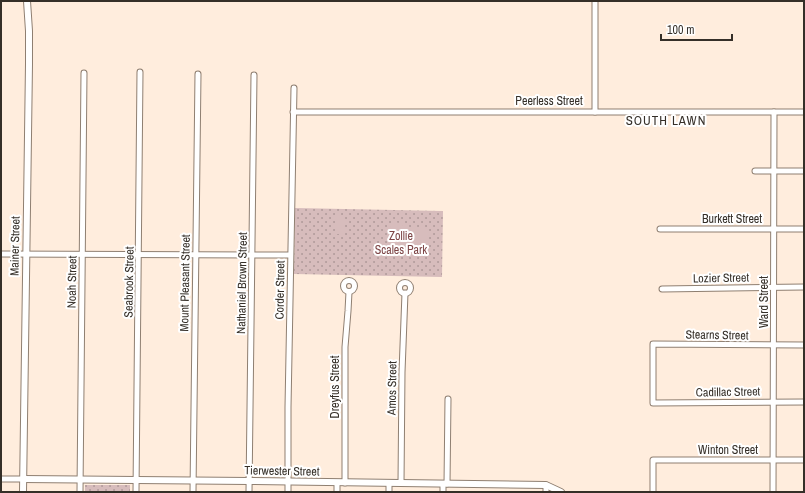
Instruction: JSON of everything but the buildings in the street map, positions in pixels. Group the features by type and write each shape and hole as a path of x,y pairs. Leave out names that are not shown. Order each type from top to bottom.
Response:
{"street":[{"name":"Mainer Street","path":"23,492 29,64 27,1"},
{"path":"595,1 595,112"},
{"name":"Seabrook Street","path":"136,492 140,72"},
{"name":"Noah Street","path":"80,492 84,73"},
{"name":"Mount Pleasant Street","path":"193,492 198,74"},
{"name":"Nathaniel Brown Street","path":"249,492 254,75"},
{"name":"Corder Street","path":"288,492 290,256 294,88"},
{"name":"Peerless Street","path":"293,112 804,112"},
{"name":"Ward Street","path":"773,492 774,112"},
{"path":"755,171 804,171"},
{"name":"Burkett Street","path":"660,229 804,229"},
{"path":"1,254 290,256"},
{"name":"Lozier Street","path":"662,289 804,287"},
{"name":"Dreyfus Street","path":"345,483 345,347 348,292"},
{"name":"Amos Street","path":"401,483 402,372 405,294"},
{"name":"Stearns Street","path":"653,403 653,344 804,345"},
{"path":"442,492 445,484 448,399"},
{"name":"Cadillac Street","path":"653,403 804,402"},
{"name":"Winton Street","path":"653,492 653,460 804,460"},
{"name":"Tierwester Street","path":"1,479 546,485 561,492"},
{"path":"337,483 337,492"},
{"path":"389,483 389,492"},
{"path":"546,485 546,492"}],"green space":[{"name":"Zollie Scales Park","path":"295,208 443,211 442,277 294,274"},
{"path":"335,217 343,217 343,234 335,234"},
{"path":"391,222 401,223 416,241 410,232 410,227 428,227 428,247 420,246 418,243 417,255 390,253"},
{"path":"85,485 130,485 130,492 85,492"}],"district":[{"name":"SOUTH LAWN","path":"666,120"}]}
